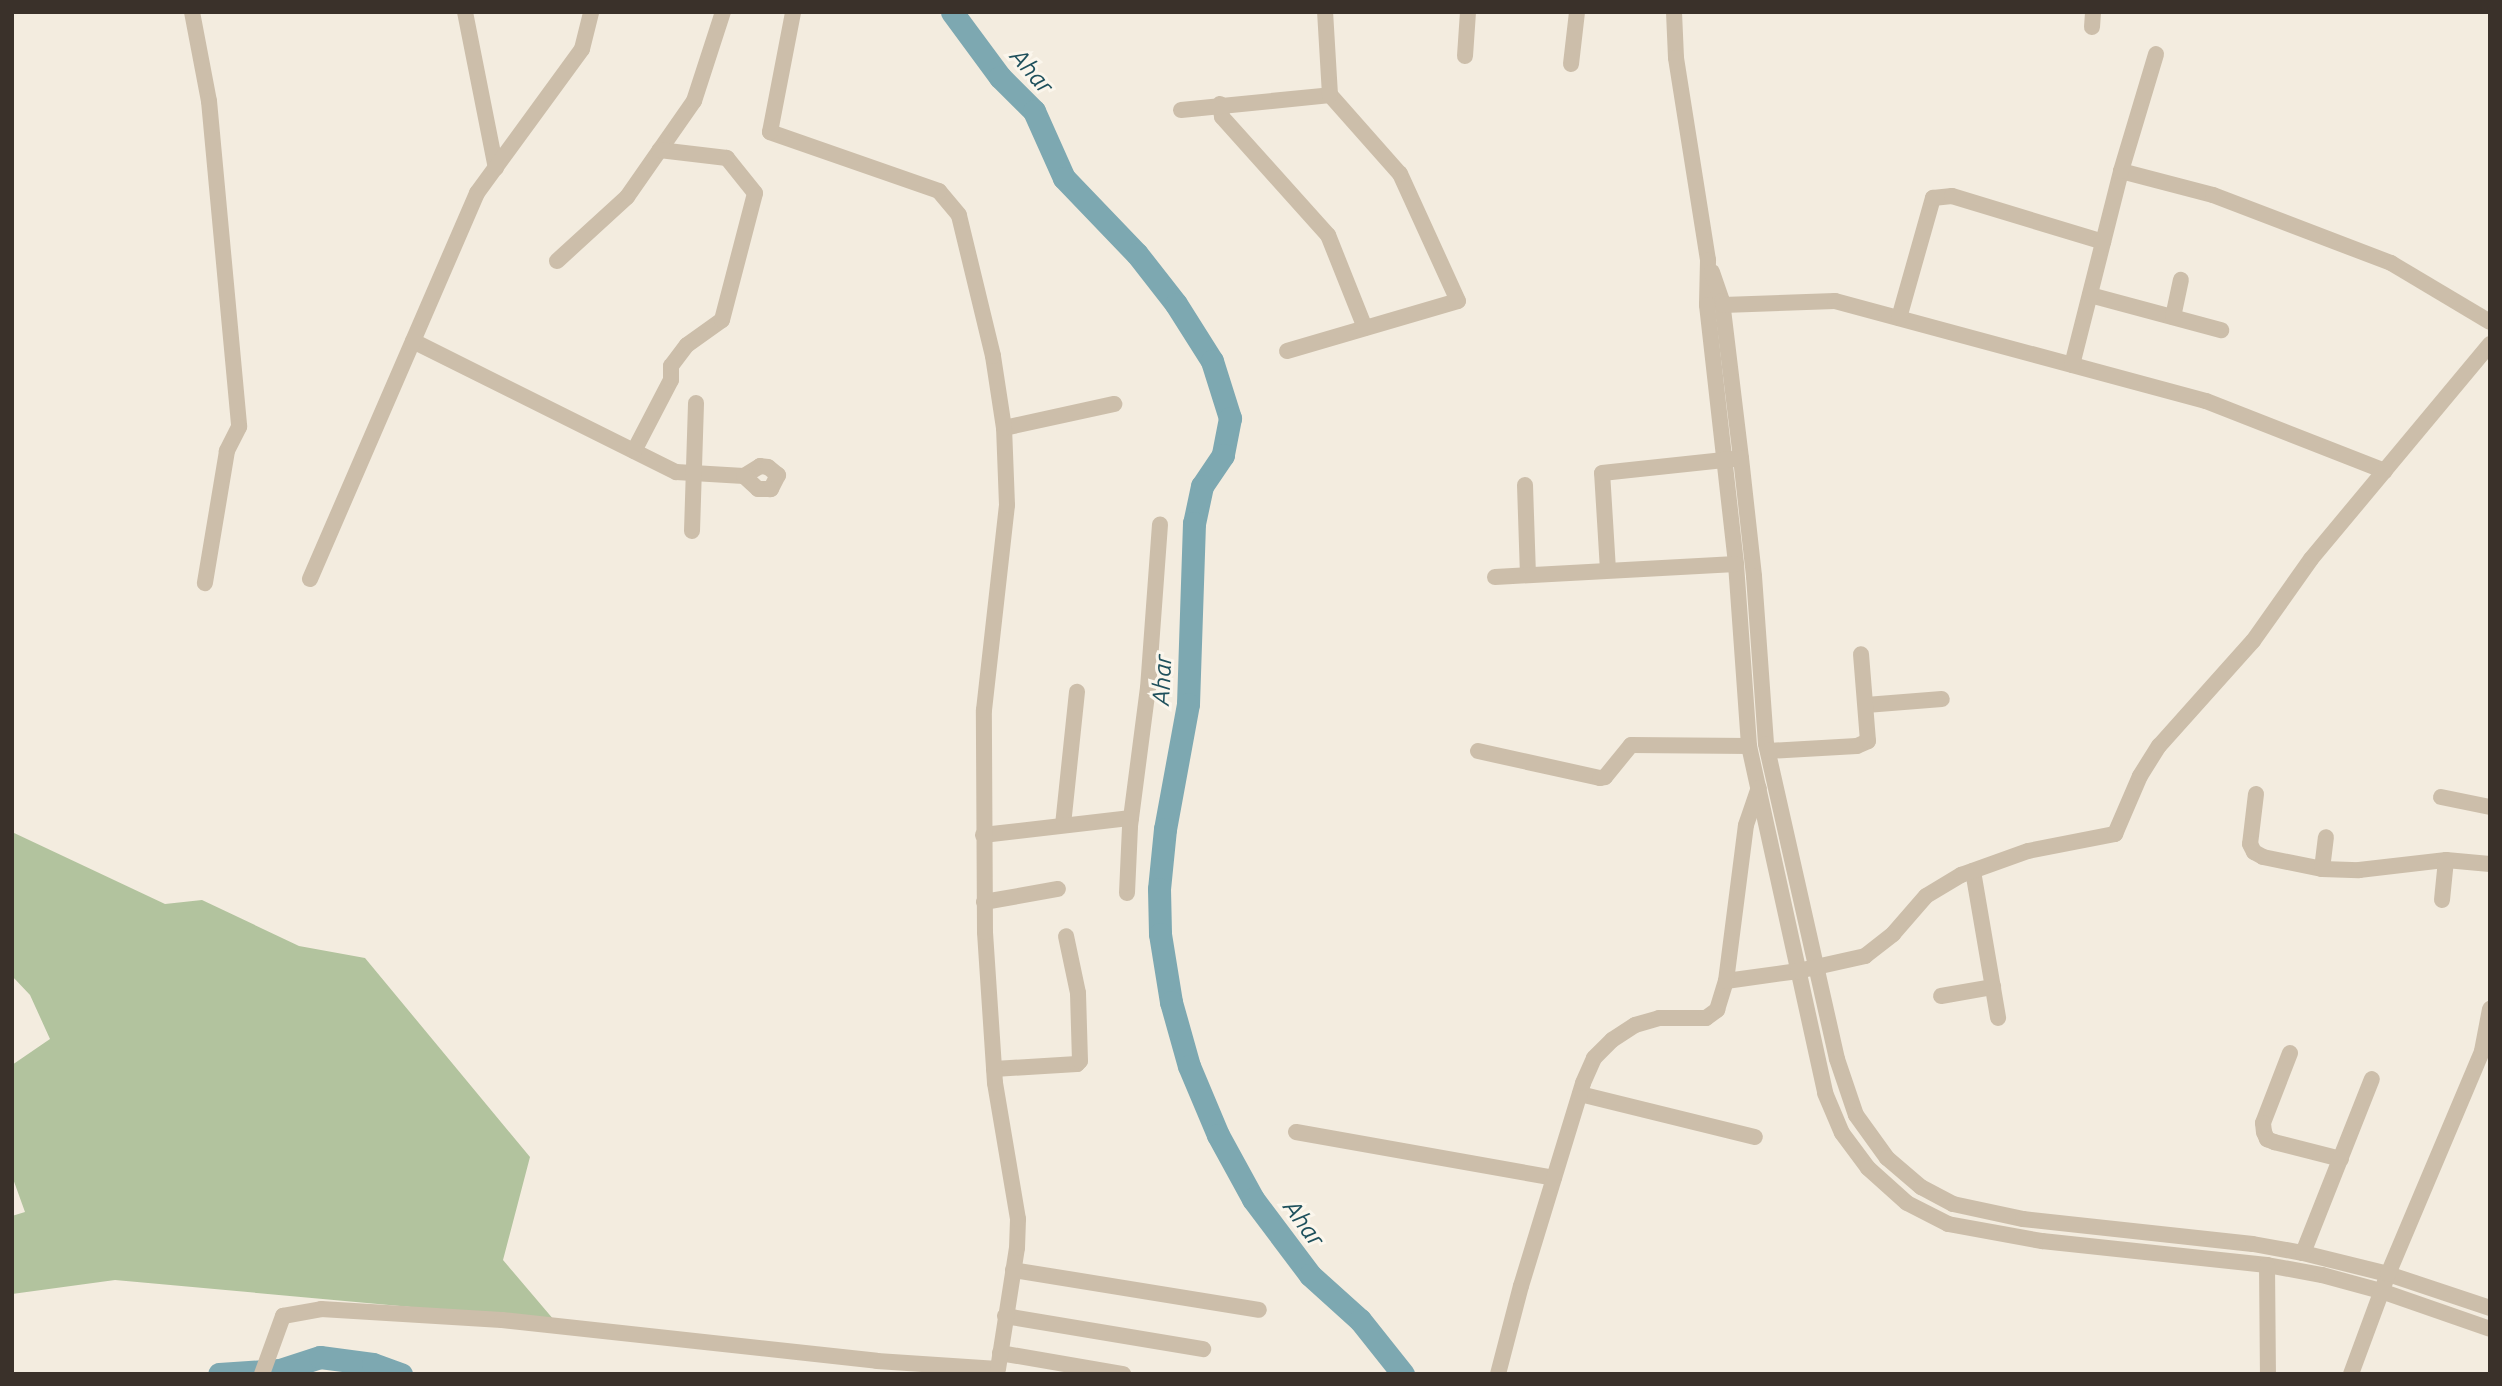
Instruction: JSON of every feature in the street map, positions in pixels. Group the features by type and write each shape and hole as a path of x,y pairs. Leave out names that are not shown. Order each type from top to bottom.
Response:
{"street":[{"path":"192,12 209,101 239,427 227,451 205,583"},
{"path":"464,12 496,168"},
{"path":"310,579 477,194 582,49 591,12"},
{"path":"557,261 627,197 694,101 723,12"},
{"path":"262,1374 279,1322 290,1312 321,1310 502,1320 877,1361 998,1369 1017,1248 1018,1219 994,1069 984,902 984,710 1007,505 1004,428 993,356 959,215 939,191 770,132 793,12"},
{"path":"1287,351 1458,301 1400,174 1330,95 1325,12"},
{"path":"1465,56 1468,12"},
{"path":"1571,64 1577,12"},
{"path":"1674,12 1676,58 1708,260 1723,305 1754,576 1768,751 1814,967 1837,1059 1856,1115 1886,1158 1921,1187 1953,1204 2023,1219 2253,1244 2303,1253 2388,1274 2490,1308"},
{"path":"2072,365 2121,171 2156,54"},
{"path":"1181,110 1330,95"},
{"path":"1220,104 1222,117 1328,235 1365,328"},
{"path":"634,451 671,380 671,366 687,345 722,320 755,193 727,158 659,150"},
{"path":"2121,171 2213,195 2378,258 2490,322"},
{"path":"1899,318 1933,198 1952,196 2103,242"},
{"path":"1708,260 1707,305 1737,564 1749,746 1825,1093 1842,1133 1868,1168 1907,1203 1948,1224 2042,1241 2267,1265 2322,1275 2381,1291 2490,1329"},
{"path":"2173,317 2181,281"},
{"path":"2090,295 2221,330"},
{"path":"1723,305 1835,301 2206,401 2385,471"},
{"path":"413,341 676,472 744,476"},
{"path":"1726,981 1798,971 1865,956 1893,934 1926,896 1973,871 2028,851 2115,834 2140,776 2160,746 2253,641 2311,559 2490,344"},
{"path":"692,531 696,403"},
{"path":"1004,428 1114,404"},
{"path":"1608,570 1602,473 1741,458"},
{"path":"1525,485 1528,575"},
{"path":"1127,893 1131,818 1148,688 1160,524"},
{"path":"1495,576 1737,564"},
{"path":"1768,751 1864,745 1868,741 1861,654"},
{"path":"1063,825 1077,692"},
{"path":"1866,705 1942,699"},
{"path":"1478,751 1600,778 1605,777 1631,746 1749,746"},
{"path":"1498,1374 1554,1178 1594,1058 1612,1040 1635,1025 1659,1018 1706,1018 1717,1010 1726,981 1746,825 1759,788"},
{"path":"2256,794 2250,844 2254,852 2263,857 2322,869 2360,870 2446,860 2490,864"},
{"path":"2441,797 2490,807"},
{"path":"983,835 1131,818"},
{"path":"2322,869 2326,836"},
{"path":"2442,900 2446,860"},
{"path":"1973,871 1998,1018"},
{"path":"984,902 1058,889"},
{"path":"994,1069 1077,1064 1080,1061 1078,993 1066,936"},
{"path":"1941,996 1993,987"},
{"path":"2351,1374 2388,1274 2486,1052 2490,1009"},
{"path":"2290,1053 2263,1123 2267,1139 2341,1159"},
{"path":"2303,1253 2372,1079"},
{"path":"1580,1094 1755,1137"},
{"path":"1296,1132 1554,1178"},
{"path":"2267,1265 2268,1374"},
{"path":"1013,1270 1259,1310"},
{"path":"1005,1316 1203,1349"},
{"path":"1000,1353 1123,1374"}],"green space":[{"path":"12,832 165,904 202,900 299,946 365,958 530,1157 503,1260 554,1320 115,1280 12,1294 12,1216 25,1212 12,1176 12,1065 50,1039 30,995 12,976"}],"waterway":[{"name":"Ahar","path":"952,12 1000,77 1034,111 1064,178 1137,254 1176,304 1212,361 1230,418 1223,455 1202,486 1194,523 1188,704 1165,829 1159,889 1160,934 1171,1002 1189,1066 1218,1135 1253,1199 1310,1275 1360,1320 1403,1374"},
{"path":"219,1374 280,1370 320,1357 373,1364 401,1374"}]}
